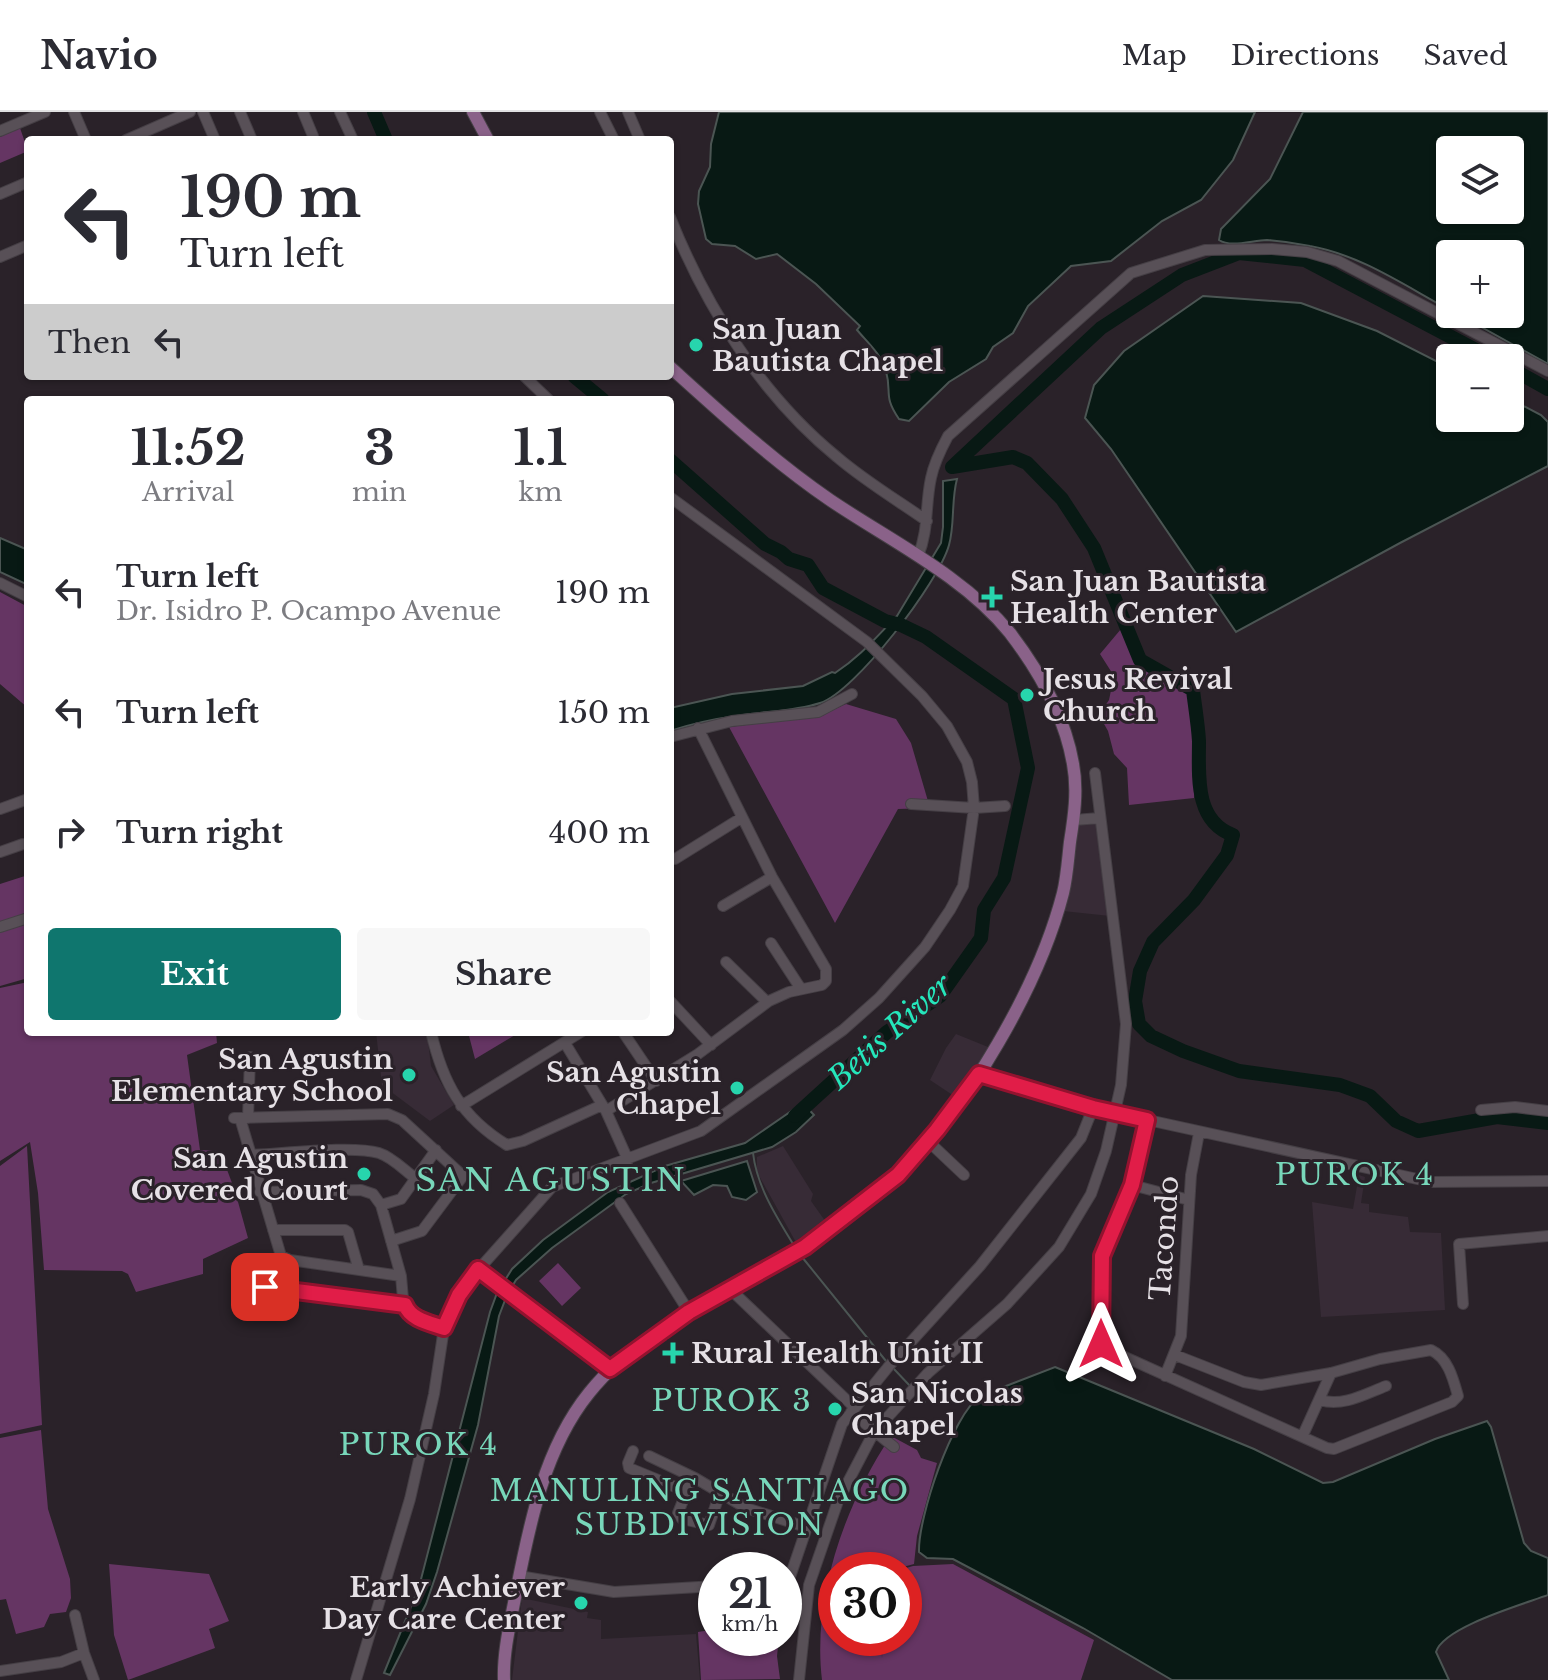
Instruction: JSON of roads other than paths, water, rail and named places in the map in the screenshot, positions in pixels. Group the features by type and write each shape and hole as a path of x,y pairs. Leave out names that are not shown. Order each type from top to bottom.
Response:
{"main road":[{"path":"473,112 486,136"},
{"path":"504,1680 519,1576 556,1446 572,1417 610,1369 689,1312 805,1247 898,1175 928,1141 979,1074 1011,1022 1044,947 1063,892 1074,820 1073,760 1050,694 1007,630 988,610 941,572 796,476 674,370"}],"street":[{"path":"0,131 45,112"},
{"path":"74,112 84,136"},
{"path":"135,136 190,112"},
{"path":"203,112 213,136"},
{"path":"240,112 250,136"},
{"path":"303,112 313,136"},
{"path":"340,112 351,136"},
{"path":"600,112 612,136"},
{"path":"628,112 638,136"},
{"path":"0,194 24,184"},
{"path":"674,225 717,316 776,396 802,426 838,458 927,521"},
{"path":"0,257 24,247"},
{"path":"921,558 931,479 948,436 1131,273 1177,258 1205,250 1272,249 1307,252 1338,261 1548,371"},
{"path":"528,380 545,396"},
{"path":"356,1680 410,1499 434,1394 444,1328 459,1295 478,1269 552,1187 701,1131 798,1064 879,998 925,947 963,886 974,808 972,782 960,747 922,696 867,642 674,500"},
{"path":"0,583 24,595"},
{"path":"674,736 732,721 818,712 852,694"},
{"path":"432,1036 438,1063 453,1096 507,1145 604,1108 656,1081 711,1045 767,1002 822,985 826,981 826,969 772,877 698,728"},
{"path":"799,1680 809,1585 838,1501 874,1432 928,1373 1007,1304 1059,1247 1091,1194 1116,1112 1126,1024 1095,773"},
{"path":"0,809 24,800"},
{"path":"911,804 974,808 1005,806"},
{"path":"675,859 741,818"},
{"path":"1074,820 1100,818"},
{"path":"0,852 23,844"},
{"path":"723,906 772,877"},
{"path":"0,927 24,919"},
{"path":"771,943 801,989"},
{"path":"726,962 767,1002"},
{"path":"674,1005 711,1045"},
{"path":"461,1106 575,1036"},
{"path":"626,1036 656,1081"},
{"path":"565,1043 604,1108 628,1160"},
{"path":"250,1057 241,1118 278,1252 284,1259 401,1276"},
{"path":"979,1074 1093,1108 1431,1182 1548,1181"},
{"path":"1481,1110 1515,1107 1548,1111"},
{"path":"797,1552 837,1435 852,1409 990,1254 1081,1138 1093,1108"},
{"path":"241,1118 395,1115 463,1176 422,1231 391,1241"},
{"name":"Tacondo","path":"1147,1120 1132,1185 1102,1256 1101,1344 1165,1376 1175,1355 1183,1322 1191,1175 1199,1133"},
{"path":"928,1141 964,1175"},
{"path":"381,1205 401,1199 436,1150"},
{"path":"250,1155 375,1152 392,1160 415,1178"},
{"path":"1132,1185 1189,1200"},
{"path":"260,1192 361,1190 373,1194 381,1205 408,1313 444,1328"},
{"path":"620,1203 689,1312"},
{"path":"273,1230 345,1230 359,1270"},
{"path":"1463,1304 1459,1244 1548,1236"},
{"path":"478,1269 610,1369"},
{"path":"265,1287 405,1305"},
{"path":"730,1289 874,1432 894,1447"},
{"path":"1165,1376 1334,1449 1452,1402 1458,1396 1443,1359 1431,1350 1261,1385 1175,1355"},
{"path":"1303,1435 1331,1373"},
{"path":"1320,1400 1340,1402 1386,1386"},
{"path":"633,1451 629,1468 685,1491"},
{"path":"649,1456 765,1516 806,1527"},
{"path":"692,1478 685,1491 679,1517 707,1526 720,1493"},
{"path":"519,1576 614,1592 698,1587"},
{"path":"802,1583 809,1585"},
{"path":"75,1615 94,1680"},
{"path":"0,1671 61,1662 84,1653"}],"waterway":[{"path":"374,112 384,136"},
{"path":"952,467 1101,328 1182,275 1239,253 1305,260 1464,344"},
{"path":"1524,376 1548,389"},
{"name":"Betis River","path":"579,380 598,396"},
{"path":"952,467 1013,457 1027,463 1062,499 1094,548 1140,660 1193,690 1199,735 1201,796 1211,819 1233,835 1227,855 1194,900 1153,942 1140,971 1135,1001 1139,1024 1151,1036 1239,1071 1340,1085 1370,1096 1396,1121 1418,1131 1497,1117 1548,1123"},
{"name":"Betis River","path":"674,464 765,544 789,559 808,565 823,588 885,621 926,637 1014,699 1028,768 1004,878 984,910 981,938 940,996 887,1032 795,1116"},
{"path":"753,1153 764,1191 796,1249"},
{"path":"802,1257 886,1361"},
{"path":"893,1368 911,1387"},
{"path":"915,1392 925,1402"}],"place":[{"name":"San Juan Bautista Chapel","path":"696,345"},
{"name":"San Juan Bautista Health Center","path":"992,597"},
{"name":"Jesus Revival Church","path":"1027,695"},
{"name":"San Agustin Elementary School","path":"409,1075"},
{"name":"San Agustin Chapel","path":"737,1088"},
{"name":"San Agustin Covered Court","path":"364,1174"},
{"name":"Rural Health Unit II","path":"673,1353"},
{"name":"San Nicolas Chapel","path":"835,1409"},
{"name":"Early Achiever Day Care Center","path":"581,1603"}],"district":[{"name":"PUROK 4","path":"1355,1175"},
{"name":"SAN AGUSTIN","path":"551,1180"},
{"name":"PUROK 3","path":"732,1401"},
{"name":"PUROK 4","path":"419,1445"},
{"name":"MANULING SANTIAGO SUBDIVISION","path":"700,1508"}]}
